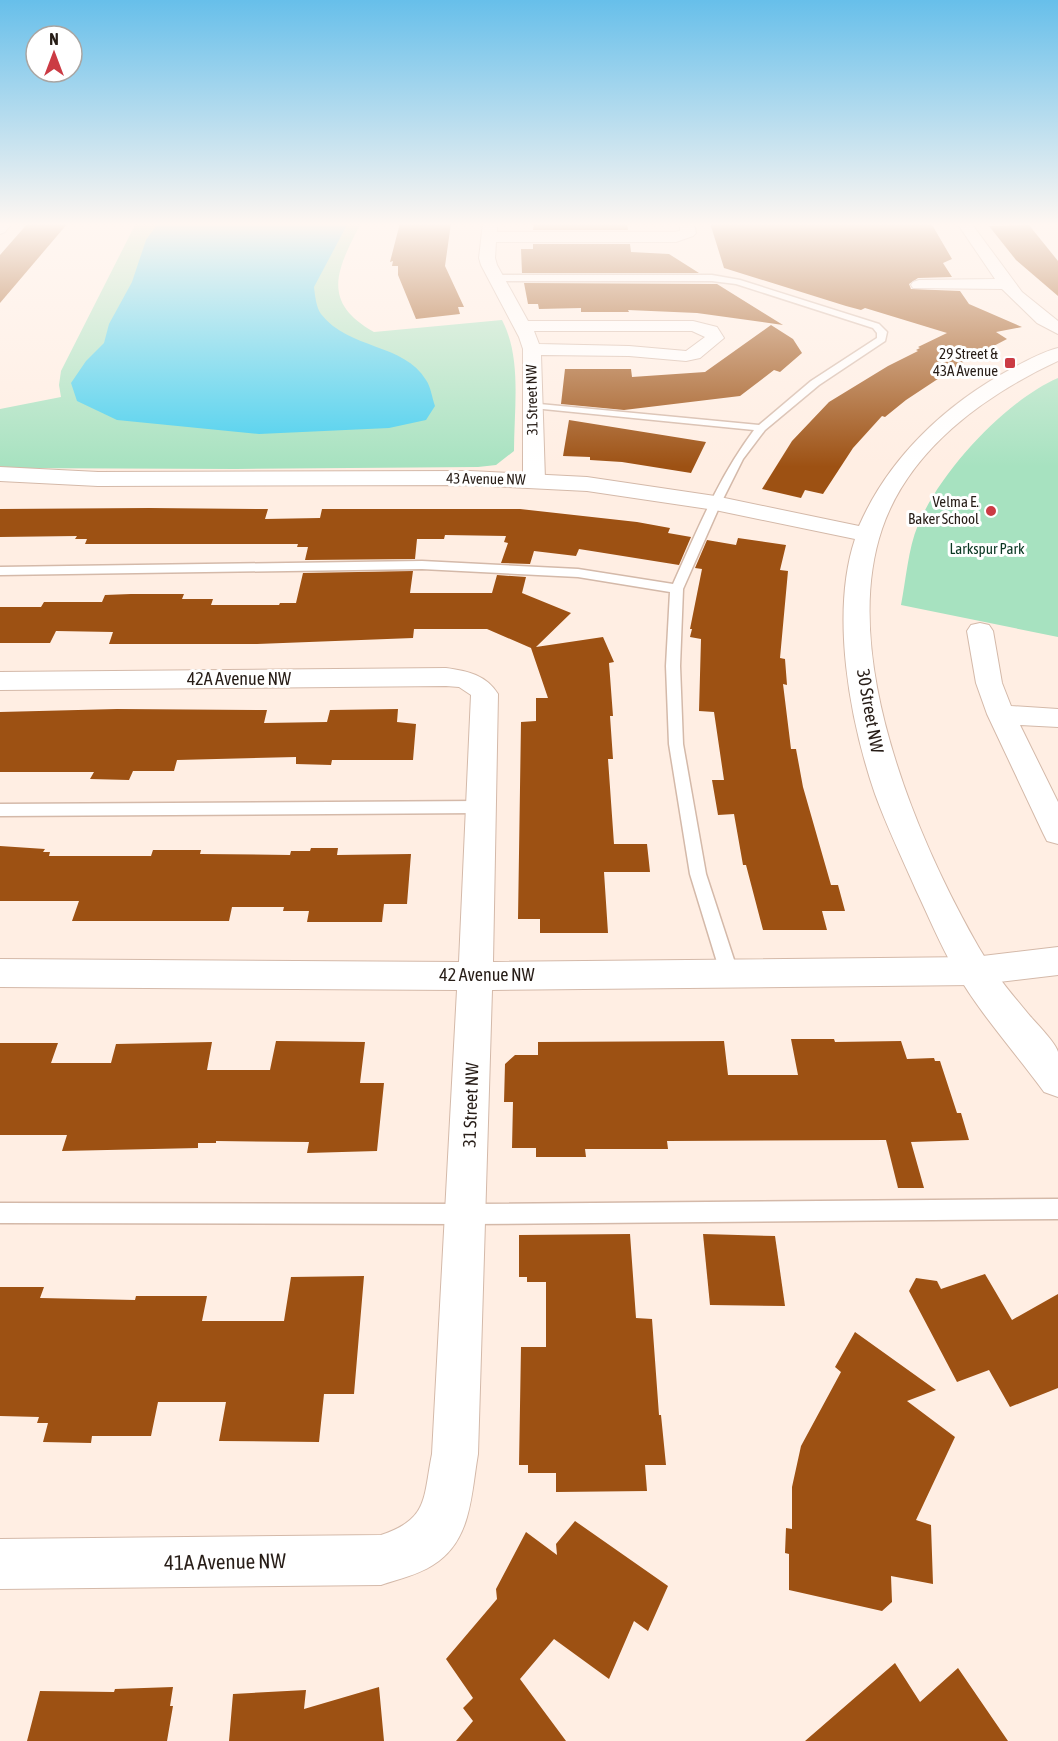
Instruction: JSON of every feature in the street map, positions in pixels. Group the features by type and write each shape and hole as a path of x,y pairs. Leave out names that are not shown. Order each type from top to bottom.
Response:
{"street":[{"name":"31 Street NW","path":"509,304 528,338 531,350 534,480"},
{"path":"1026,304 1032,311 1058,328"},
{"path":"521,326 693,326 711,331 715,338 694,354 686,356 629,351 531,350"},
{"name":"30 Street NW","path":"1058,354 1031,366 971,400 926,442 877,512 863,553 857,619 863,689 870,729 899,820 974,971 1058,1080"},
{"name":"43 Avenue NW","path":"0,474 98,479 470,478 534,480 628,489 715,503 869,535"},
{"name":"43 Avenue NW","path":"0,485 98,479"},
{"path":"980,632 989,683 1001,714 1058,833"},
{"name":"42A Avenue NW","path":"0,681 446,677 465,679 478,684"},
{"name":"31 Street NW","path":"441,1526 455,1454 467,1214 485,694 478,684"},
{"path":"1001,714 1058,718"},
{"name":"42 Avenue NW","path":"0,973 476,976 974,971 1058,961"},
{"name":"41A Avenue NW","path":"0,1564 381,1560 416,1548 441,1526"}],"lane":[{"path":"729,972 698,874 676,744 673,666 676,590 715,503 738,459 761,428 815,383 882,339 882,332 876,326 807,304"},
{"path":"533,405 761,428"},
{"path":"0,571 422,565 578,573 676,590"},
{"path":"0,810 480,807"},
{"path":"0,1213 467,1214 1058,1209"}],"green space":[{"path":"95,304 344,304 357,321 374,332 502,320 515,367 514,451 496,465 478,467 0,468 0,409 61,397 59,385 61,371"},
{"name":"Larkspur Park","path":"1058,378 1058,637 901,605 918,525 942,483 976,440 996,421 1017,403"}],"water":[{"path":"120,304 317,304 321,314 333,326 361,341 404,359 416,368 428,383 435,406 426,420 389,428 259,434 117,420 77,401 71,383 86,361 104,343 109,324"}],"building":[{"path":"410,304 463,304 464,307 458,307 460,314 416,319"},
{"path":"538,304 750,304 783,325 697,313 628,310 629,312 581,312 581,308 539,309"},
{"path":"840,304 970,304 1022,327 996,332 1007,339 965,361 906,400 885,417 882,416 853,448 823,494 805,490 801,498 762,489 792,441 829,402 888,366 918,351 916,350 920,348 918,347 947,333 865,308 861,310"},
{"path":"771,325 793,339 802,353 780,372 774,370 740,396 624,410 561,404 565,369 631,369 632,377 705,372"},
{"path":"569,420 706,442 691,473 622,462 590,460 590,457 563,456"},
{"path":"0,509 268,509 265,519 320,518 322,509 520,509 637,522 670,528 668,533 691,537 679,565 579,549 576,556 534,551 530,564 501,563 508,543 504,542 506,536 445,535 444,539 417,539 415,559 305,560 308,547 297,547 298,544 85,544 87,539 75,539 77,536 0,537"},
{"path":"738,538 786,545 780,570 788,571 780,658 785,659 787,685 783,684 791,749 796,749 803,787 831,885 838,885 845,911 822,911 827,930 763,930 746,865 743,865 734,814 718,815 712,780 724,780 714,712 699,711 701,639 690,637 692,629 690,629 702,569 695,568 707,540 736,545"},
{"path":"413,571 410,593 492,593 497,575 526,577 522,593 571,613 536,647 603,637 614,662 609,663 613,759 608,759 614,844 647,844 650,872 604,872 608,933 540,933 540,919 518,919 521,722 536,721 536,698 548,698 531,648 487,629 414,629 413,638 257,644 109,644 113,632 56,631 50,643 0,643 0,607 41,607 44,602 102,602 105,595 131,594 184,594 182,599 213,599 211,605 279,605 280,603 296,603 303,573"},
{"path":"117,709 267,710 264,723 327,722 330,710 398,709 397,722 416,724 413,760 332,760 331,765 296,764 296,757 177,760 174,771 133,771 129,780 90,779 94,772 0,772 0,712"},
{"path":"0,846 45,849 43,852 50,852 49,856 151,856 153,850 201,850 200,854 290,855 291,851 310,851 311,848 338,848 337,855 411,854 407,904 384,904 382,922 307,922 309,911 283,911 284,907 232,907 229,921 72,921 79,901 0,901"},
{"path":"791,1039 834,1039 835,1042 901,1041 907,1059 934,1058 935,1061 940,1061 957,1113 961,1113 969,1140 911,1142 924,1188 898,1188 886,1140 667,1141 668,1149 585,1149 586,1157 536,1157 536,1148 512,1148 513,1102 504,1102 505,1064 515,1055 538,1055 538,1042 724,1041 728,1075 798,1075"},
{"path":"276,1041 365,1042 360,1083 384,1083 377,1151 307,1153 309,1142 216,1141 216,1143 198,1143 198,1148 62,1151 67,1135 0,1135 0,1043 58,1043 51,1063 111,1063 116,1044 212,1042 207,1070 270,1070"},
{"path":"630,1234 636,1318 652,1319 659,1415 661,1415 666,1465 645,1465 647,1491 556,1492 556,1473 528,1473 528,1465 519,1465 521,1347 546,1347 546,1282 527,1282 527,1277 519,1277 519,1235"},
{"path":"703,1234 775,1236 785,1306 710,1305"},
{"path":"985,1274 1012,1320 1058,1294 1058,1388 1010,1407 989,1370 957,1382 909,1291 916,1278 937,1281 941,1289"},
{"path":"364,1276 354,1394 324,1394 319,1442 219,1441 226,1402 158,1402 151,1436 92,1436 91,1443 43,1442 48,1423 37,1423 39,1417 0,1416 0,1287 44,1287 40,1298 135,1300 136,1296 207,1296 202,1321 284,1321 291,1277"},
{"path":"855,1332 936,1390 907,1401 955,1437 916,1520 931,1525 933,1584 891,1576 892,1602 882,1611 789,1590 789,1554 785,1553 786,1528 792,1529 792,1487 801,1446 841,1372 835,1367"},
{"path":"575,1521 668,1586 648,1631 634,1621 609,1679 554,1639 520,1679 566,1741 456,1741 473,1721 463,1708 473,1698 446,1659 497,1599 496,1589 526,1532 557,1555 556,1544"},
{"path":"895,1663 920,1702 958,1668 1008,1741 805,1741"},
{"path":"173,1687 170,1706 173,1706 167,1741 27,1741 40,1691 114,1692 115,1689"},
{"path":"379,1687 384,1741 229,1741 233,1694 306,1690 304,1709"}],"place":[{"name":"29 Street & 43A Avenue","path":"1010,363"},
{"name":"Velma E. Baker School","path":"991,511"}]}
